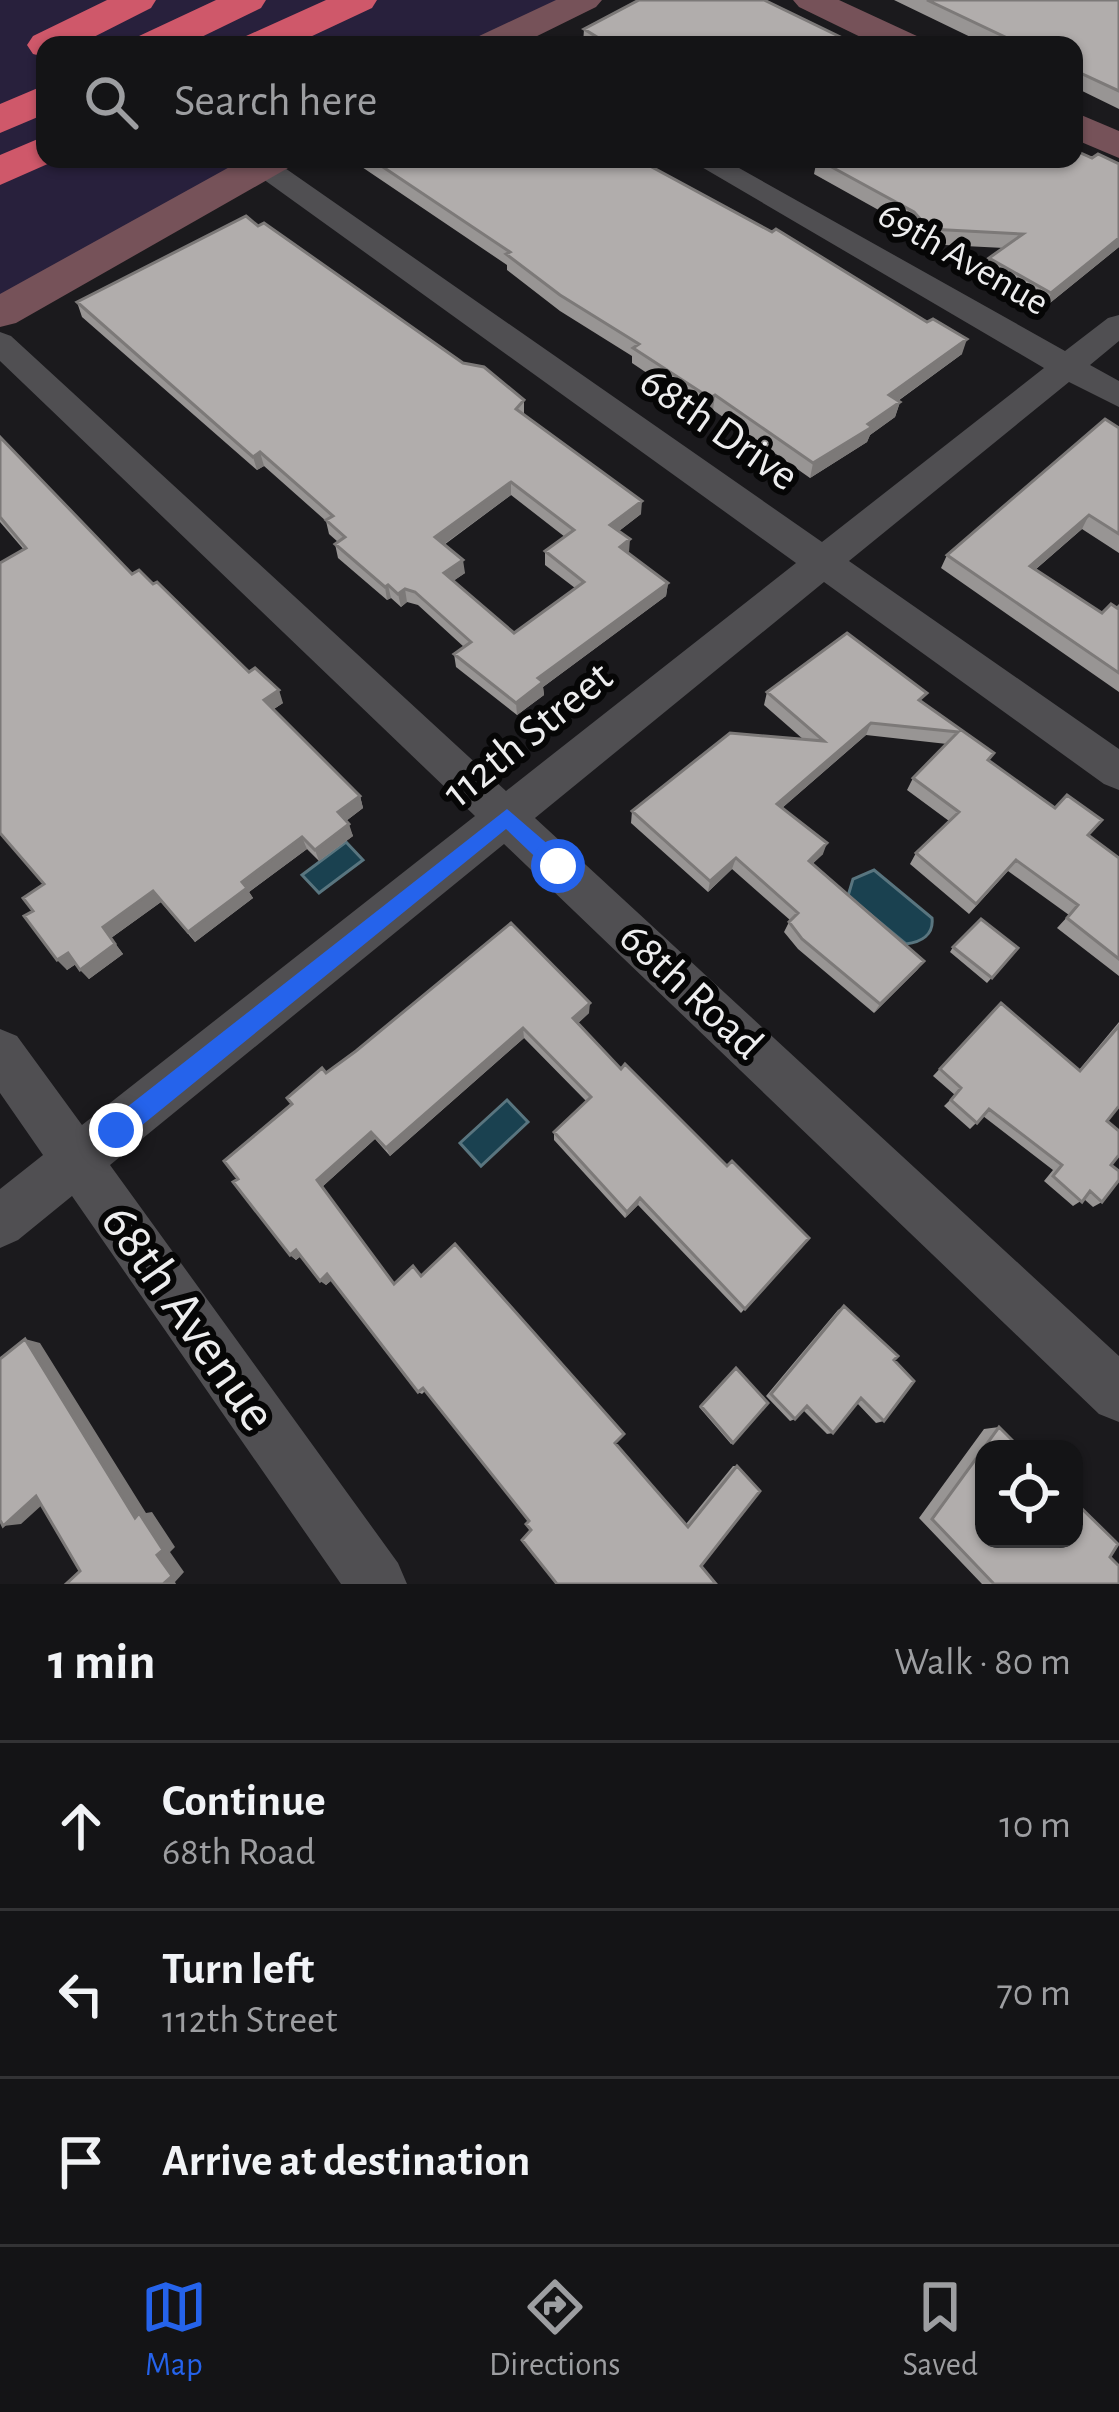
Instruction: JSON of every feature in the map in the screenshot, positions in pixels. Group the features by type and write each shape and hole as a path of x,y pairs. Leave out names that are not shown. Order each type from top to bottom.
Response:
{"highway":[{"path":"66,36 137,0"},
{"path":"172,36 247,0"},
{"path":"280,36 358,0"},
{"path":"0,120 36,102"},
{"path":"0,172 36,154"}],"street":[{"path":"510,36 584,0"},
{"path":"812,0 887,36"},
{"path":"1083,128 1119,146"},
{"path":"0,313 257,168"},
{"name":"68th Drive","path":"276,168 1119,772"},
{"name":"69th Avenue","path":"718,168 1119,396"},
{"name":"112th Street","path":"0,1222 1119,326"},
{"name":"68th Road","path":"0,343 1119,1394"},
{"name":"68th Avenue","path":"0,1052 377,1584"}],"shaded area":[{"path":"0,0 571,0 506,36 36,36 36,168 258,168 0,313"}],"water":[{"path":"346,842 363,860 319,893 302,875"},
{"path":"874,870 932,918 925,937 906,944 848,896 853,879"},
{"path":"507,1100 528,1122 481,1166 460,1143"}],"building":[{"path":"639,0 764,0 838,36 595,36 584,29"},
{"path":"927,0 1119,0 1119,91 1083,74 1083,36 1003,36"},
{"path":"1083,154 1092,158 1098,154 1119,164 1119,238 1051,293 989,258 1023,234 929,229 914,212 833,168 1083,168"},
{"path":"384,168 654,168 772,232 776,229 927,322 933,319 967,339 889,395 900,402 868,424 872,427 813,463 715,395 710,398 633,348 639,344 560,295 506,254 510,252"},
{"path":"246,216 258,226 264,223 463,363 484,367 524,400 516,409 642,501 610,525 630,539 620,547 668,583 538,678 543,682 516,703 454,654 471,642 415,592 405,589 398,594 385,587 335,544 345,537 326,520 333,516 260,452 253,457 77,302","holes":["511,482 574,530 545,551 584,582 514,633 444,573 463,560 435,537"]},
{"path":"1105,419 1119,428 1119,534 1089,515 1030,566 1102,613 1111,604 1119,606 1119,673 947,555"},
{"path":"0,437 132,574 139,570 153,584 157,582 249,672 255,668 279,690 264,700 360,796 338,812 349,824 315,850 302,837 242,882 247,888 188,932 153,891 103,927 115,944 80,970 68,953 57,960 24,916 33,911 23,898 44,884 0,833 0,563 26,548 0,517"},
{"path":"847,633 927,693 919,700 994,753 988,760 1055,808 1067,795 1102,820 1088,835 1119,858 1119,959 1067,918 1078,905 1016,860 976,904 916,853 959,812 913,778 958,732 871,723 777,804 827,843 809,861 924,961 880,1004 802,939 789,922 798,913 736,858 710,881 632,811 730,733 824,741 767,692"},
{"path":"981,919 1018,948 992,978 953,947"},
{"path":"511,923 590,1003 573,1018 621,1069 625,1064 727,1166 732,1161 809,1238 745,1309 640,1198 627,1212 554,1132 591,1097 523,1028 386,1148 371,1132 317,1180 394,1284 413,1266 421,1276 455,1244 624,1434 615,1443 688,1527 737,1466 760,1491 701,1566 716,1584 557,1584 522,1540 531,1530 529,1521 423,1388 418,1392 327,1274 320,1281 296,1250 290,1255 233,1182 238,1179 224,1161 292,1104 287,1098 322,1068 326,1073 356,1051"},
{"path":"1001,1003 1080,1071 1119,1026 1119,1106 1107,1121 1119,1131 1119,1155 1111,1165 1119,1171 1119,1180 1102,1202 1090,1191 1082,1202 1053,1176 1062,1165 989,1109 977,1123 951,1100 961,1088 940,1069"},
{"path":"844,1306 898,1356 894,1360 914,1381 884,1421 861,1398 833,1433 807,1406 795,1419 771,1394"},
{"path":"25,1339 135,1518 139,1513 163,1550 157,1555 172,1576 163,1584 66,1584 80,1571 36,1496 3,1526 0,1359"},
{"path":"736,1368 768,1403 733,1443 701,1406"},
{"path":"999,1427 1012,1440 990,1440"},
{"path":"975,1460 975,1548 1083,1548 1083,1510 1118,1544 1110,1557 1119,1566 1119,1584 994,1584 932,1519"}],"route":[{"path":"116,1130 507,817 558,866"}]}
